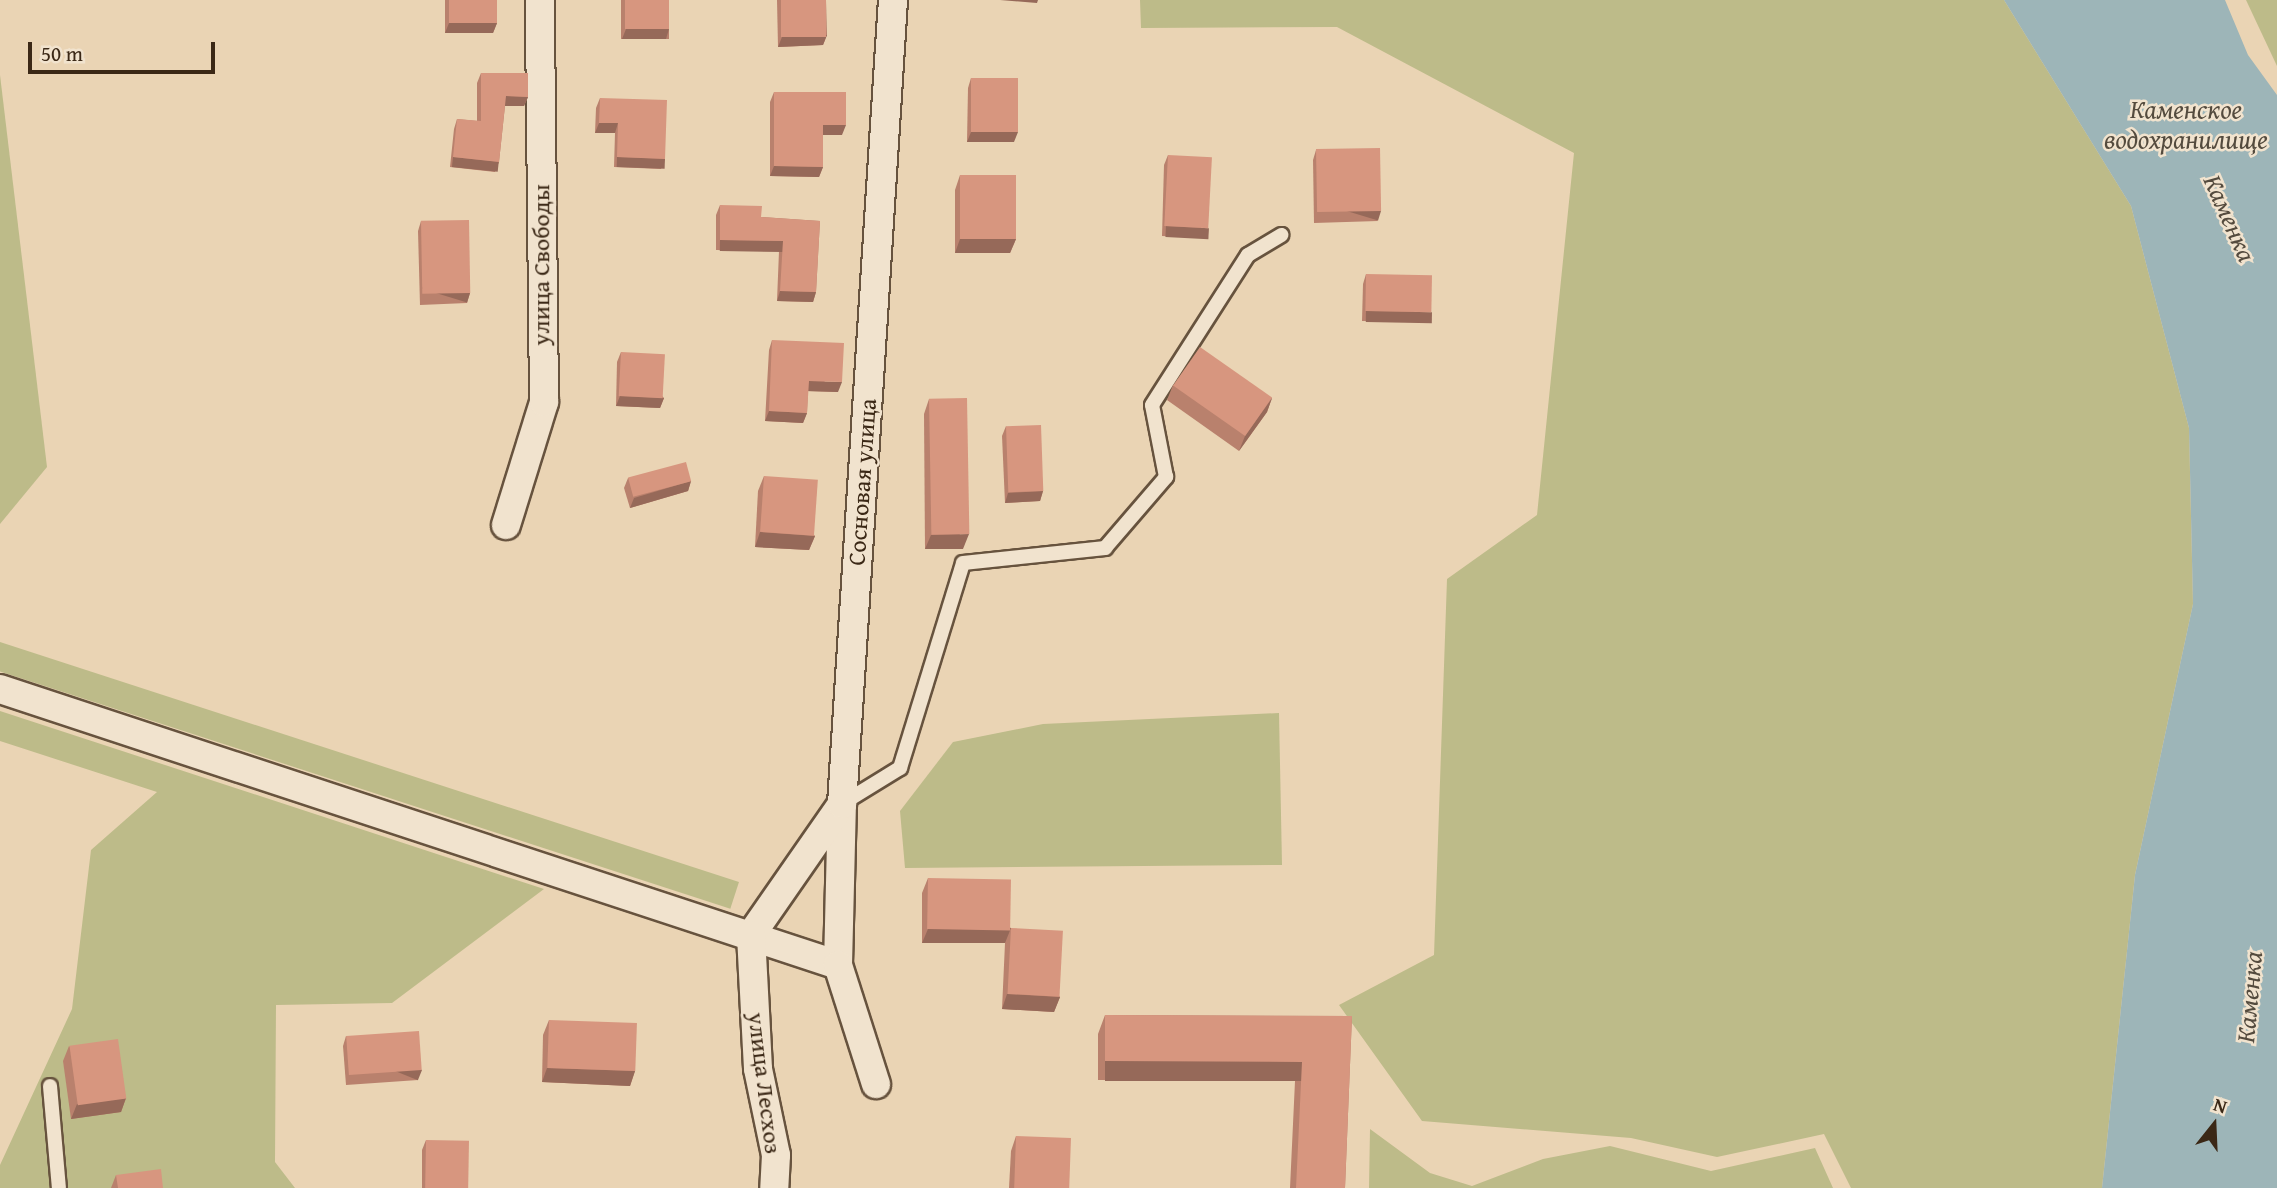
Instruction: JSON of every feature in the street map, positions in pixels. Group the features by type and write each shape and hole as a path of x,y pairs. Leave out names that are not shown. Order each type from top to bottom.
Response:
{"street":[{"name":"улица Свободы","path":"506,525 544,402 540,0"},
{"name":"Сосновая улица","path":"876,1084 838,965 842,804 893,0"},
{"path":"0,689 838,965"},
{"path":"751,935 842,804"},
{"name":"улица Лесхоз","path":"751,935 758,1069 776,1156 774,1188"}],"lane":[{"path":"842,804 900,768 963,563 1105,548 1166,477 1152,404 1248,255 1281,235"},
{"path":"50,1086 59,1188"}],"shaded area":[{"path":"1140,0 2004,0 2131,206 2189,428 2193,604 2135,875 2102,1188 1851,1188 1824,1134 1717,1157 1631,1138 1422,1121 1339,1005 1434,955 1447,579 1537,515 1574,153 1337,27 1141,28"},
{"path":"2246,0 2277,0 2277,66"},
{"path":"0,75 47,467 0,524"},
{"path":"0,642 739,882 730,909 0,671"},
{"path":"0,711 544,889 392,1003 276,1005 275,1162 295,1188 0,1188 0,1165 72,1009 91,850 157,792 0,741"},
{"path":"1279,713 1282,865 905,868 900,811 953,742 1043,724"},
{"path":"1370,1129 1430,1173 1472,1186 1543,1159 1610,1146 1711,1171 1815,1148 1833,1188 1369,1188"}],"water":[{"name":"Каменское водохранилище","path":"2004,0 2225,0 2248,55 2277,95 2277,1188 2102,1188 2135,875 2193,604 2189,428 2131,206"}],"building":[{"path":"449,0 497,0 497,23 449,23"},
{"path":"625,0 669,0 669,29 625,29"},
{"path":"781,0 826,0 826,37 781,37"},
{"path":"481,73 528,73 528,97 506,96 499,162 453,157 457,119 481,121"},
{"path":"971,78 1018,78 1018,132 971,132"},
{"path":"774,92 846,92 846,125 823,125 823,167 774,166"},
{"path":"600,98 667,100 665,159 617,157 618,123 599,123"},
{"path":"1380,148 1381,211 1317,212 1316,149"},
{"path":"1168,155 1212,157 1208,228 1164,226"},
{"path":"960,175 1016,175 1016,239 960,239"},
{"path":"720,205 762,206 761,217 820,221 816,292 780,291 783,241 720,240"},
{"path":"469,220 470,293 422,294 421,221"},
{"path":"1366,274 1432,275 1431,312 1365,311"},
{"path":"772,340 844,343 842,382 809,381 807,413 769,411"},
{"path":"1200,347 1272,397 1245,436 1173,386"},
{"path":"621,352 665,354 663,398 619,396"},
{"path":"967,398 969,534 931,535 929,399"},
{"path":"1041,425 1043,491 1008,492 1006,426"},
{"path":"686,462 691,481 633,497 628,478"},
{"path":"764,476 818,480 814,536 760,532"},
{"path":"928,878 1011,879 1010,930 927,929"},
{"path":"1011,928 1063,931 1059,997 1008,994"},
{"path":"1105,1015 1352,1016 1345,1188 1296,1188 1302,1062 1105,1061"},
{"path":"549,1020 637,1023 635,1071 547,1068"},
{"path":"419,1031 422,1070 349,1075 346,1036"},
{"path":"118,1039 126,1098 78,1105 69,1046"},
{"path":"1016,1136 1071,1138 1069,1188 1014,1188"},
{"path":"426,1140 469,1141 468,1188 425,1188"},
{"path":"161,1169 163,1188 118,1188 116,1175"}],"water label":[{"name":"Каменка","path":"2230,218"},
{"name":"Каменка","path":"2249,997"}]}
